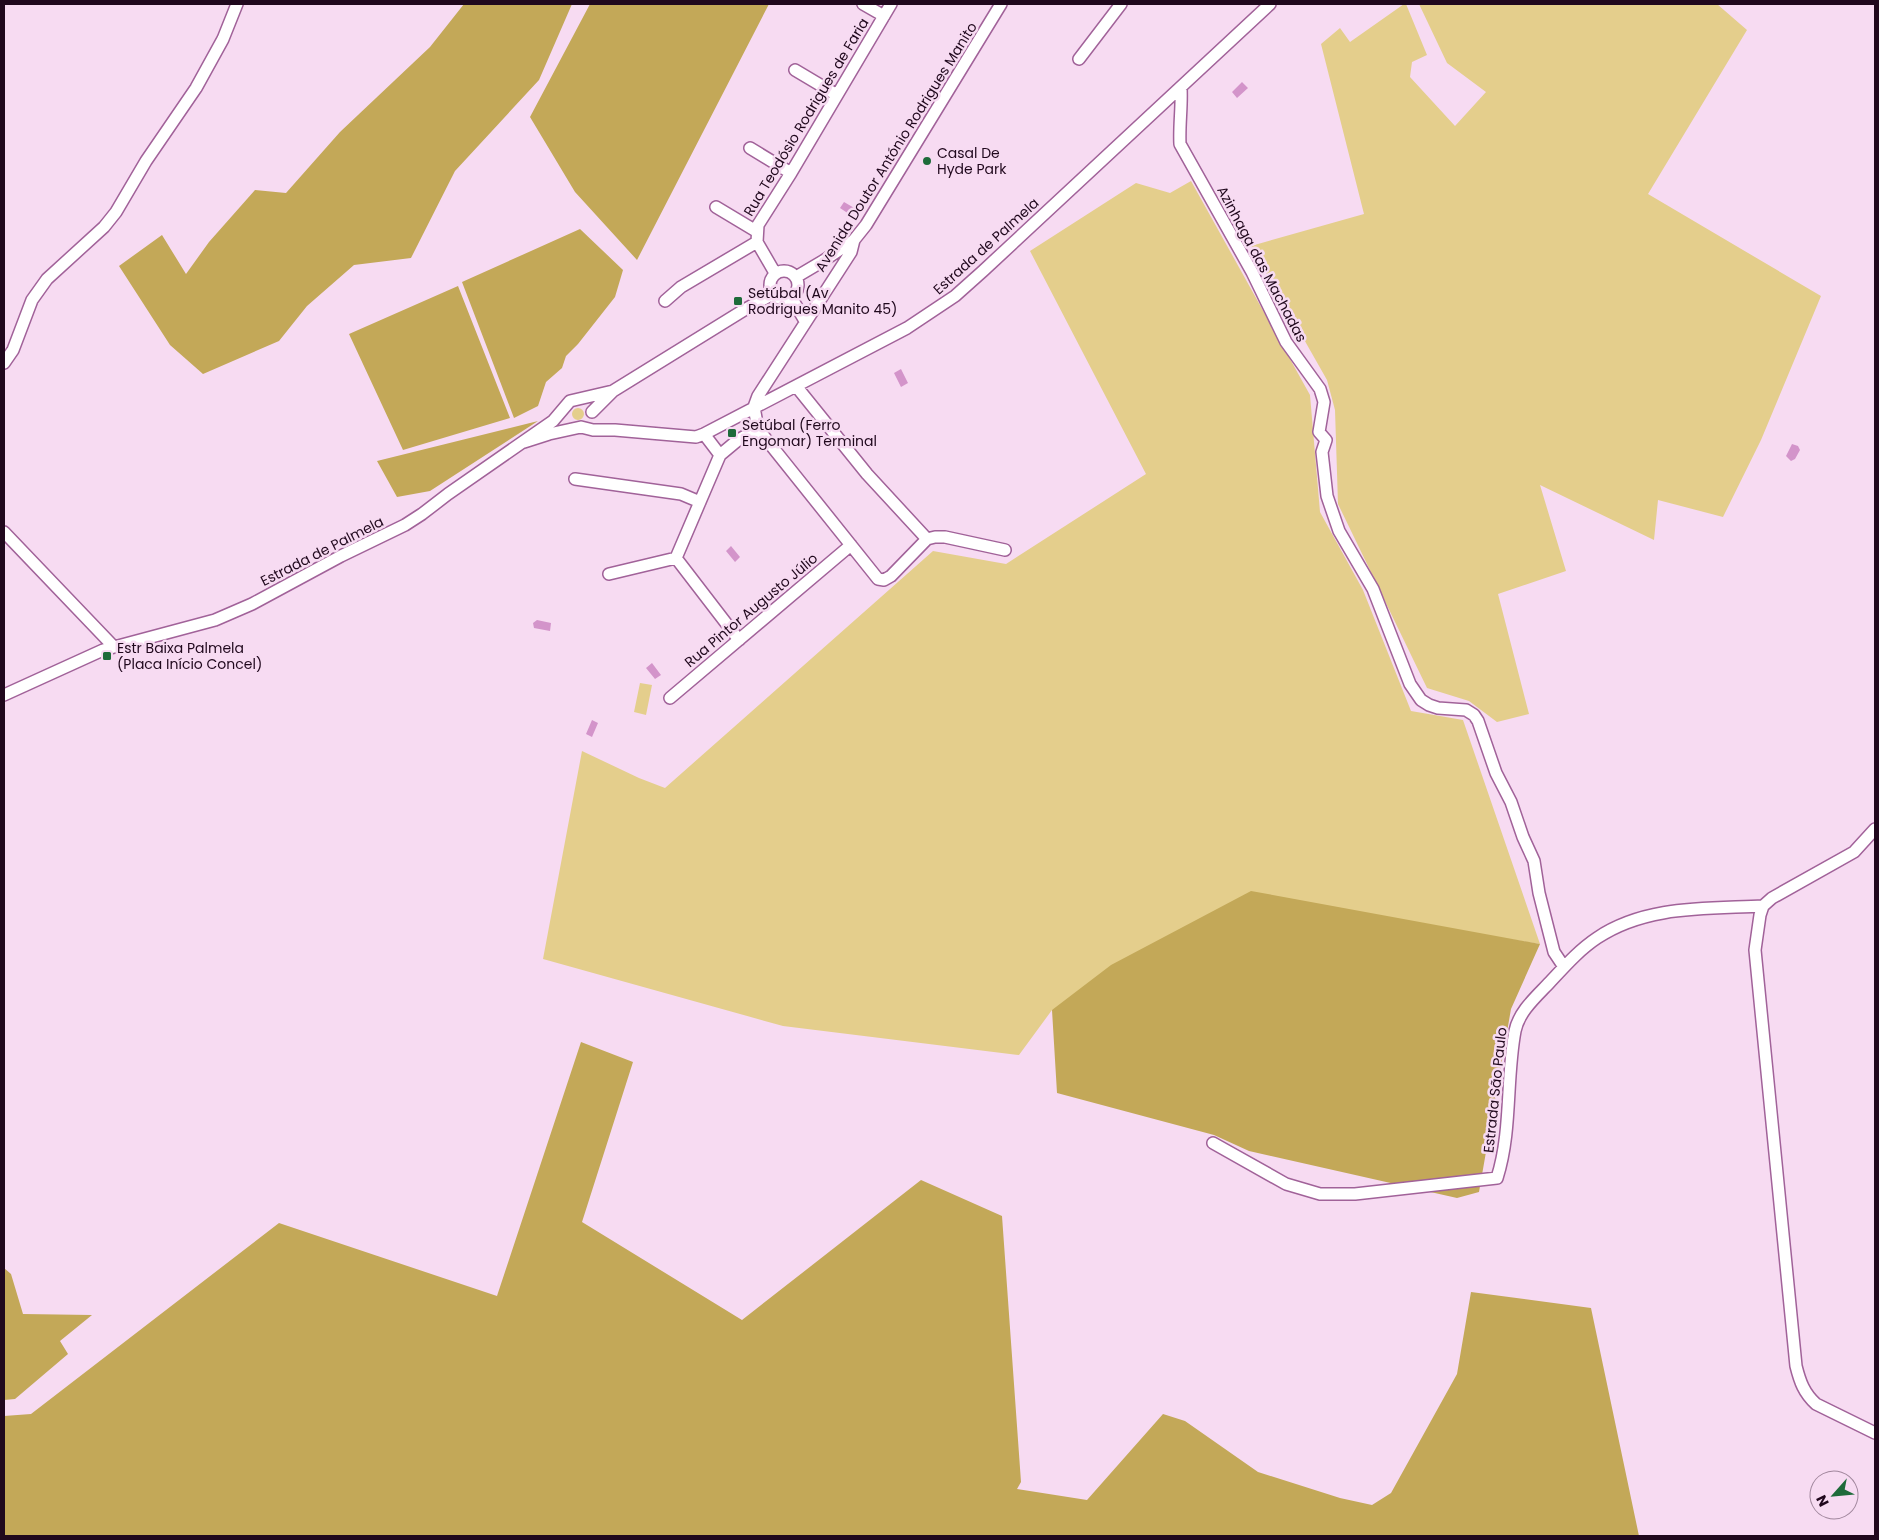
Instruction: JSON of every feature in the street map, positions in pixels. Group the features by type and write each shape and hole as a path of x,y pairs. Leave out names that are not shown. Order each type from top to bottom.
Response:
{"street":[{"path":"4,363 13,350 30,306 43,284 57,268 104,227 116,212 146,161 196,88 223,39 238,4"},
{"path":"863,4 884,16"},
{"name":"Rua Teodósio Rodrigues de Faria","path":"757,237 760,220 791,173 891,4"},
{"name":"Avenida Doutor António Rodrigues Manito","path":"754,407 768,380 851,252 854,240 866,225 1001,4"},
{"path":"1079,59 1121,4"},
{"name":"Estrada de Palmela","path":"524,442 578,428 690,437 704,434 907,328 955,296 1270,4"},
{"path":"795,70 837,95"},
{"name":"Azinhaga das Machadas","path":"1181,88 1180,144 1252,272 1286,342 1320,389 1324,402 1319,432 1326,440 1322,452 1326,496 1339,531 1373,589 1406,676 1415,693 1428,705 1438,708 1466,710 1474,715 1478,721 1496,773 1511,802 1523,837 1534,861 1539,893 1554,952 1564,967"},
{"path":"750,148 791,173"},
{"path":"716,207 757,237 775,273"},
{"path":"665,301 681,287 757,237"},
{"path":"796,277 854,240"},
{"path":"784,270 796,277 797,290 791,297 783,299 773,294 770,290 770,280 775,273 784,270"},
{"path":"613,391 570,401 564,407 563,416 565,420 568,424 578,428 588,423 592,413 613,391 773,294"},
{"path":"791,297 805,321"},
{"path":"796,386 867,474 927,540"},
{"path":"579,399 589,405 592,413"},
{"name":"Estrada de Palmela","path":"4,695 114,647 215,620 252,604 405,525 553,421 564,407"},
{"path":"754,407 758,430 878,579 884,580 891,576 927,540 935,537 945,537 1005,550"},
{"name":"Estrada de Palmela","path":"592,413 616,430"},
{"path":"676,558 720,455 738,440 758,430"},
{"path":"704,434 720,455"},
{"path":"575,479 681,494 700,502"},
{"path":"4,532 114,647"},
{"name":"Rua Pintor Augusto Júlio","path":"670,698 851,545"},
{"path":"609,574 676,558"},
{"path":"676,558 739,640"},
{"path":"1875,830 1854,852 1772,898 1763,906 1758,925 1755,950 1796,1366 1800,1383 1816,1404 1875,1433"},
{"name":"Estrada São Paulo","path":"1213,1143 1286,1184 1320,1194 1355,1194 1497,1178 1504,1145 1515,1029 1525,1009 1564,967 1598,938 1633,920 1676,911 1763,906"}],"shaded area":[{"path":"464,4 572,4 539,80 455,171 411,258 354,265 307,306 279,341 203,374 170,345 119,266 162,235 186,274 209,242 255,190 286,193 340,132 430,47"},
{"path":"590,4 769,4 637,260 575,192 530,117"},
{"path":"1406,4 1427,55 1412,62 1410,77 1455,126 1486,92 1447,63 1419,4 1717,4 1747,30 1648,194 1821,296 1761,440 1723,517 1658,500 1654,540 1540,485 1566,571 1498,594 1529,714 1497,722 1469,701 1427,688 1338,504 1335,410 1327,380 1251,246 1364,214 1321,44 1340,28 1350,42"},
{"path":"1242,82 1248,88 1237,98 1232,92"},
{"path":"1191,181 1310,395 1320,512 1363,590 1411,711 1463,720 1540,944 1502,938 1052,1010 1019,1055 783,1026 543,959 582,751 665,788 933,551 1006,564 1146,474 1030,251 1136,183 1170,193"},
{"path":"844,202 856,209 852,216 840,208"},
{"path":"580,229 623,270 615,297 578,344 566,356 562,368 546,382 538,406 514,418 462,282"},
{"path":"458,286 510,418 403,450 349,334"},
{"path":"901,369 908,383 901,387 894,373"},
{"path":"580,408 583,409 583,419 576,420 573,419 572,412 573,409"},
{"path":"538,421 430,491 397,497 377,461"},
{"path":"1792,444 1798,446 1800,450 1795,459 1791,461 1786,456"},
{"path":"731,546 740,557 735,562 726,551"},
{"path":"537,620 551,623 550,631 534,628 533,623"},
{"path":"652,663 661,675 655,679 646,668"},
{"path":"640,683 652,685 646,715 634,712"},
{"path":"592,720 598,723 592,737 586,734"},
{"path":"1251,891 1540,944 1511,1009 1479,1192 1457,1198 1249,1151 1214,1135 1057,1093 1052,1010 1111,965"},
{"path":"581,1042 633,1062 582,1222 742,1320 921,1180 1002,1216 1021,1482 1017,1489 1087,1500 1163,1414 1185,1421 1258,1472 1340,1498 1372,1505 1391,1493 1457,1374 1471,1292 1591,1308 1639,1536 4,1536 4,1416 31,1414 279,1223 497,1296"},
{"path":"4,1268 11,1274 23,1314 92,1315 60,1341 68,1354 15,1399 4,1400"}],"place":[{"name":"Casal De Hyde Park","path":"927,161"},
{"name":"Setúbal (Av Rodrigues Manito 45)","path":"738,301"},
{"name":"Setúbal (Ferro Engomar) Terminal","path":"732,433"},
{"name":"Estr Baixa Palmela (Placa Início Concel)","path":"107,656"}]}
